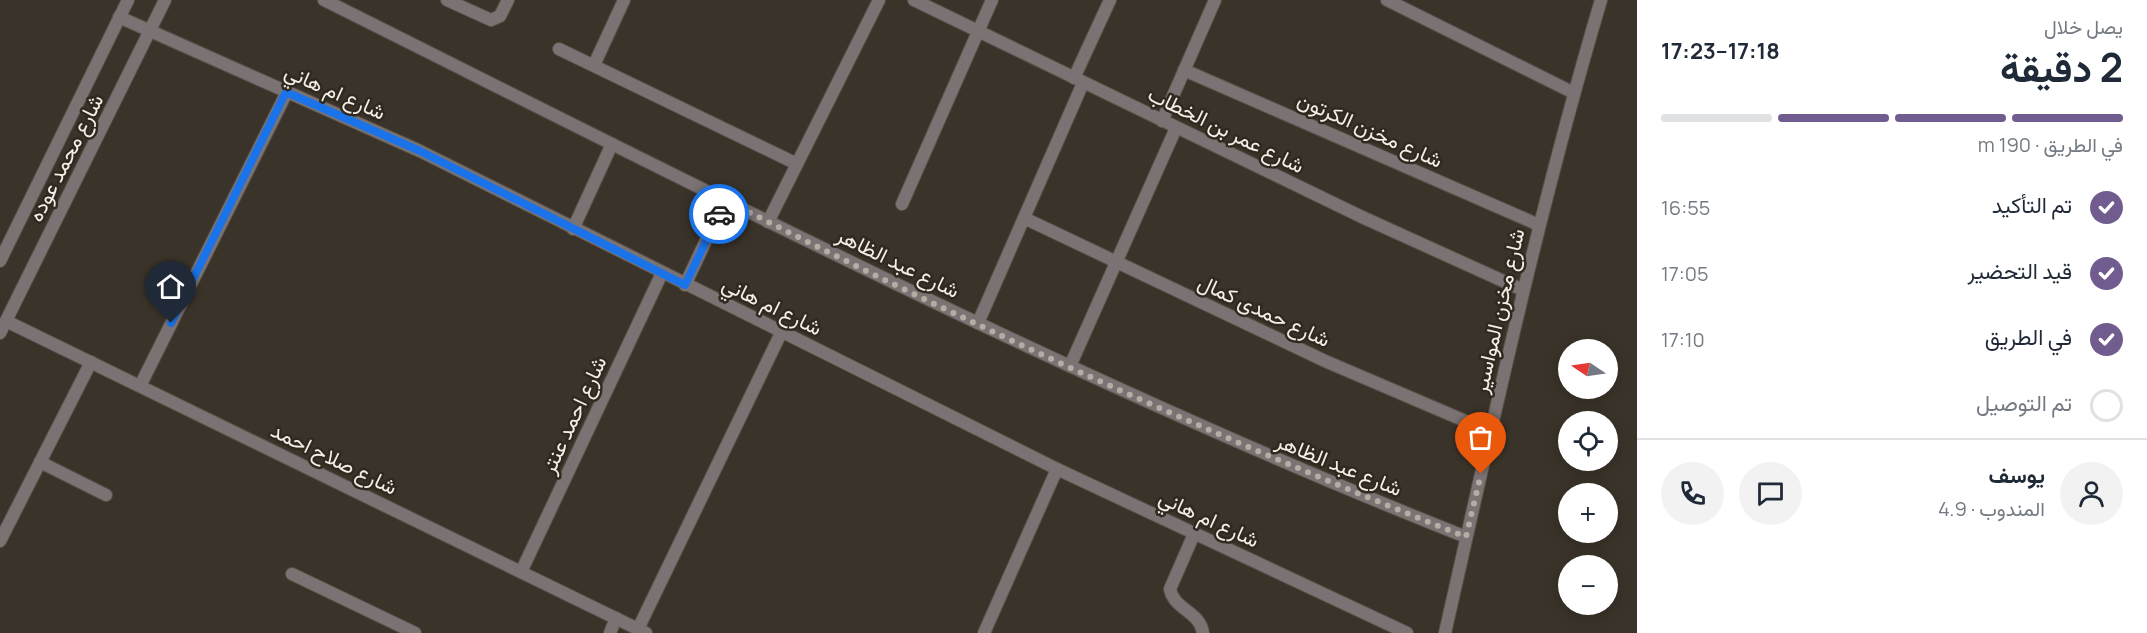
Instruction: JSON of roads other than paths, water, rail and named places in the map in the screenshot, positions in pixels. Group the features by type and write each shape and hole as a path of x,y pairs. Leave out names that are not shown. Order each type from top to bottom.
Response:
{"street":[{"name":"شارع محمد عوده","path":"0,261 128,0"},
{"name":"شارع محمد عوده","path":"0,333 152,31 165,0"},
{"name":"شارع عبد الظاهر","path":"324,0 768,222 978,323 1257,452 1466,537"},
{"path":"447,0 487,20 495,19 505,6"},
{"path":"594,66 624,0"},
{"path":"768,222 879,0"},
{"name":"شارع عمر بن الخطاب","path":"914,0 1362,217 1523,290"},
{"path":"902,204 992,0"},
{"path":"978,323 1024,218 1110,0"},
{"path":"1162,121 1215,0"},
{"path":"1387,0 1574,93"},
{"name":"شارع مخزن المواسير","path":"1445,633 1539,225 1601,0"},
{"name":"شارع ام هاني","path":"119,17 420,151 1057,469 1407,633"},
{"path":"559,49 797,164"},
{"name":"شارع مخزن الكرتون","path":"1184,70 1539,225"},
{"path":"140,386 286,92"},
{"path":"1070,366 1176,128"},
{"path":"573,229 612,144"},
{"path":"685,285 725,200"},
{"name":"شارع حمدى كمال","path":"1024,218 1325,361 1491,432"},
{"name":"شارع احمد عنتر","path":"521,572 662,273"},
{"name":"شارع صلاح احمد","path":"6,321 642,631"},
{"path":"642,631 781,333"},
{"path":"0,541 91,362"},
{"path":"40,462 106,495"},
{"path":"984,633 1057,469"},
{"path":"1194,534 1170,589 1175,601 1199,620 1203,633"},
{"path":"292,574 415,633"},
{"path":"610,633 616,618"}]}
